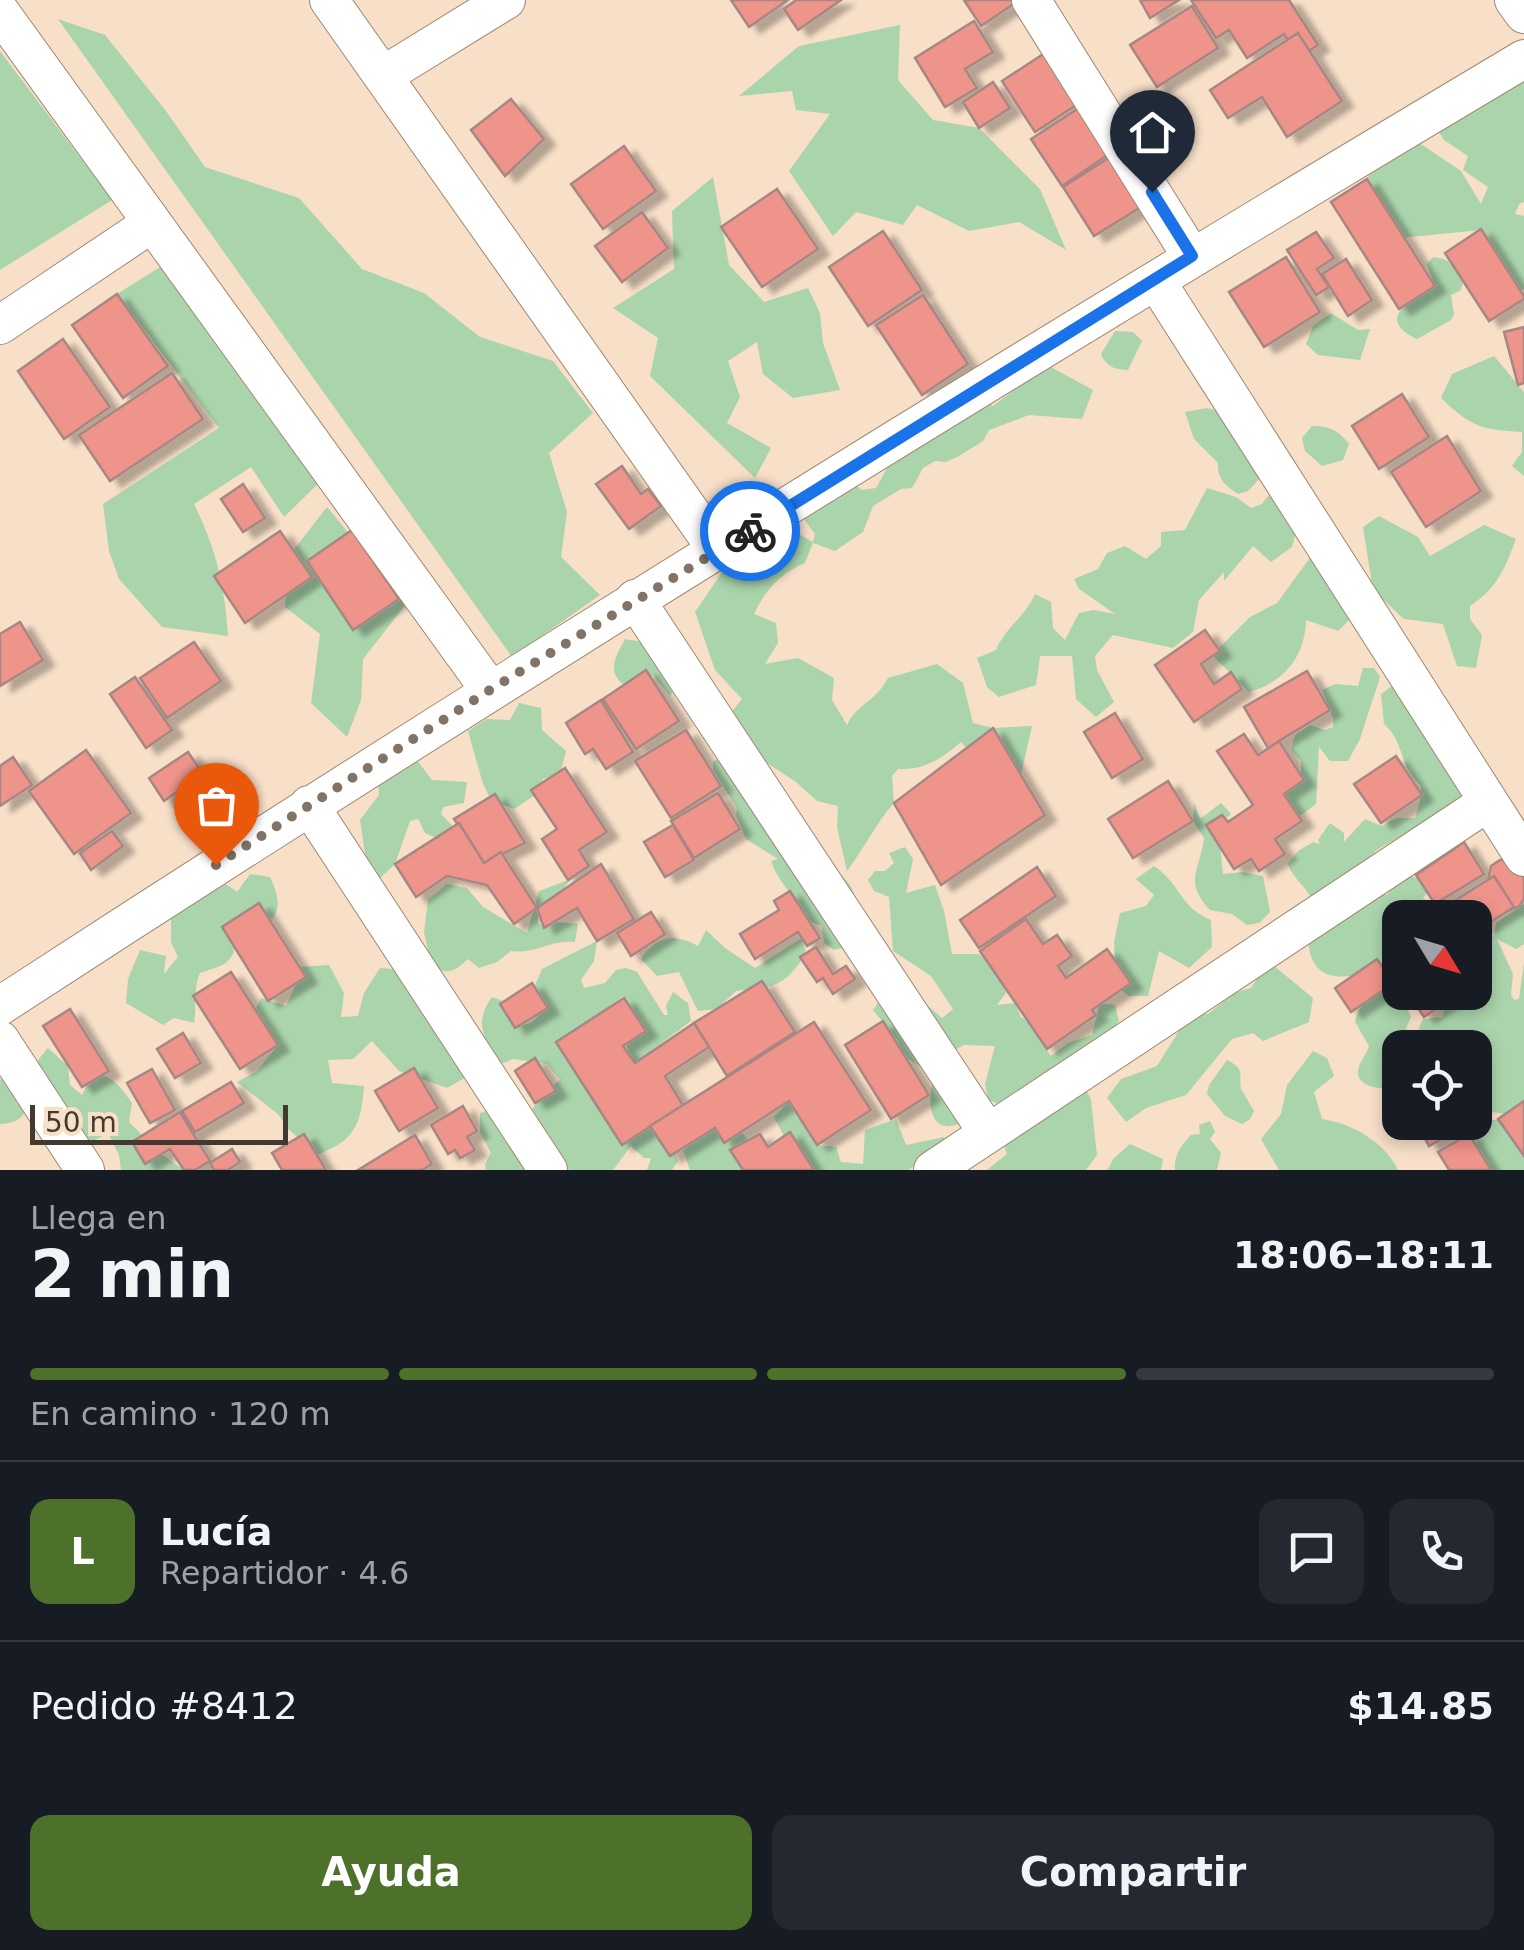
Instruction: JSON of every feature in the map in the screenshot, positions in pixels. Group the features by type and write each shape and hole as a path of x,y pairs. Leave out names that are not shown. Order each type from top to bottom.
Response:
{"street":[{"path":"329,0 718,551"},
{"path":"384,75 506,0"},
{"path":"1030,0 1192,256"},
{"path":"1514,0 1524,14"},
{"path":"0,12 490,690"},
{"path":"0,1006 490,690 1192,256 1524,59"},
{"path":"0,325 152,223"},
{"path":"1156,281 1488,802 1521,847"},
{"path":"636,600 988,1133"},
{"path":"933,1170 1488,802"},
{"path":"309,805 548,1170"},
{"path":"0,1040 85,1170"}],"green space":[{"path":"58,19 105,35 205,167 299,198 362,269 424,293 480,337 553,361 593,413 549,453 567,512 561,557 600,595 512,657"},
{"path":"900,25 898,80 933,120 979,128 1040,189 1066,250 1019,222 969,231 917,205 903,225 856,212 833,236 789,171 830,114 796,110 792,91 739,96 799,46"},
{"path":"0,51 112,200 0,270"},
{"path":"1524,74 1524,202 1515,214 1524,216 1524,289 1519,290 1481,230 1400,238 1367,179 1380,151 1406,134 1461,171 1481,204 1488,187 1463,170 1468,156 1444,140 1437,129 1470,114 1469,105 1497,98 1493,79"},
{"path":"713,177 729,265 764,302 808,288 820,313 823,343 840,390 793,398 763,374 757,342 728,361 740,397 727,423 771,448 755,478 650,376 658,338 613,308 674,269 672,211"},
{"path":"1433,257 1465,272 1461,290 1451,295 1451,320 1417,339 1404,331 1398,316 1409,303 1435,287 1427,264"},
{"path":"165,264 325,477 284,517 251,467 194,504 218,568 228,636 162,627 119,579 109,551 103,504 219,428 117,294"},
{"path":"1331,313 1358,330 1370,329 1360,360 1318,355 1306,344 1313,326"},
{"path":"1115,331 1133,332 1142,341 1128,370 1112,367 1101,354"},
{"path":"1494,356 1524,392 1524,476 1512,466 1522,452 1522,432 1477,425 1441,398 1452,374"},
{"path":"1047,365 1093,390 1082,419 1029,415 989,430 983,441 959,456 923,468 912,488 901,489 873,506 863,532 835,551 813,543 805,563 775,583 754,614 776,623 778,643 765,664 798,658 834,678 832,700 847,725 888,678 937,664 963,683 973,723 993,728 1032,726 1020,779 982,766 961,742 932,762 898,769 892,776 894,803 847,871 837,827 838,806 817,801 796,782 730,739 726,719 742,699 715,670 695,612 733,556 795,532 813,542 815,534 800,514 851,482 862,490 876,488 912,423 984,400 993,406"},
{"path":"1207,408 1228,413 1260,478 1248,491 1238,494 1226,484 1220,477 1218,463 1194,439 1185,412"},
{"path":"1312,426 1333,430 1345,439 1349,444 1343,460 1322,466 1305,451 1302,438"},
{"path":"1207,488 1236,497 1251,508 1262,504 1272,491 1298,524 1292,547 1271,562 1253,546 1224,581 1224,572 1199,600 1193,632 1173,648 1113,635 1095,656 1097,670 1114,702 1096,717 1076,699 1072,656 1040,656 1036,685 999,697 987,687 977,658 996,650 1035,594 1051,602 1053,628 1065,640 1079,613 1093,610 1115,614 1079,589 1074,579 1098,569 1107,553 1125,546 1146,559 1161,546 1161,532 1185,530"},
{"path":"327,507 407,603 363,659 361,700 347,737 311,703 320,634 285,607 289,556"},
{"path":"1379,516 1418,537 1430,556 1484,525 1516,539 1499,577 1470,606 1470,619 1482,635 1476,668 1457,666 1443,624 1404,619 1373,590 1363,527"},
{"path":"1312,555 1356,613 1338,631 1306,620 1302,645 1291,666 1273,682 1249,692 1212,655 1250,617 1277,603"},
{"path":"625,639 664,646 677,685 670,696 653,675 624,685 619,680 614,663"},
{"path":"1363,668 1374,668 1380,677 1360,739 1348,761 1330,761 1319,747 1316,804 1299,817 1279,800 1285,783 1301,776 1301,761 1291,750 1295,735 1310,725 1325,730 1333,727 1322,690 1335,684 1358,686"},
{"path":"1408,674 1464,791 1453,807 1378,849 1358,868 1311,897 1288,864 1298,851 1313,842 1320,844 1318,840 1330,823 1344,833 1344,842 1365,819 1382,826 1396,818 1415,818 1421,786 1384,724 1381,694"},
{"path":"519,703 541,708 542,730 566,751 560,774 543,779 540,792 514,809 491,800 468,731 487,719 510,720"},
{"path":"738,752 852,888 855,906 846,947 834,950 824,943 822,926 805,920 778,877 771,861 778,859 746,839 737,808 713,770 713,761"},
{"path":"416,759 432,780 467,782 464,803 443,807 441,814 452,825 441,840 425,833 418,819 410,821 395,864 376,882 366,860 360,820 379,795 378,776"},
{"path":"1194,803 1200,819 1221,803 1231,814 1218,825 1223,874 1263,876 1270,912 1259,923 1247,925 1232,914 1210,910 1197,891 1195,875 1204,838 1193,821"},
{"path":"905,847 913,859 906,893 935,885 952,954 979,954 1001,972 1008,990 997,1005 1015,1003 1021,1017 1037,1027 1051,1056 1068,1043 1092,1035 1100,1003 1115,1005 1119,1021 1094,1051 1029,1082 1025,1098 1006,1108 988,1099 985,1084 995,1046 964,1045 944,1051 921,1067 902,1055 898,1041 873,1010 891,985 912,992 942,1018 953,1009 931,976 893,951 889,897 874,891 868,880 875,871 885,871 894,863 889,853"},
{"path":"1154,866 1193,909 1211,920 1212,947 1189,968 1159,951 1148,996 1129,996 1116,986 1114,942 1120,913 1146,906 1154,895 1136,879"},
{"path":"250,874 270,877 277,909 268,923 238,938 226,963 200,973 194,1023 174,1018 163,1025 126,1003 128,979 140,950 166,956 164,974 178,957 171,942 171,887 205,879 221,882 237,892"},
{"path":"1408,874 1422,881 1427,893 1426,900 1382,900 1382,1010 1408,1010 1411,1017 1405,1030 1382,1030 1382,1088 1367,1085 1359,1077 1359,1067 1369,1046 1355,1022 1370,994 1375,970 1340,977 1321,971 1314,963 1308,937 1327,921 1343,921 1369,896 1388,894 1391,882"},
{"path":"571,879 552,903 538,913 538,922 544,928 557,922 578,924 575,942 511,951 497,962 479,968 468,959 452,971 432,968 424,932 428,900 447,884 467,888 483,907 527,933 539,891"},
{"path":"1524,904 1524,944 1516,949 1497,939 1513,974 1514,1000 1519,999 1524,963 1524,1102 1505,1114 1492,1112 1492,1030 1419,1028 1423,1019 1442,1017 1445,1010 1492,1010 1492,936 1496,923"},
{"path":"706,930 755,968 802,938 806,953 777,984 736,991 717,1009 698,1011 679,972 657,976 641,959 653,945 666,939 681,939 698,946"},
{"path":"597,941 594,961 581,980 584,988 605,983 616,970 626,968 637,972 664,1015 668,1015 666,1006 673,992 688,1003 691,1021 635,1063 631,1063 627,1046 635,1021 623,996 589,1021 625,1134 650,1126 673,1149 678,1161 672,1170 647,1170 651,1158 644,1158 631,1146 613,1170 569,1170 532,1110 541,1095 560,1080 547,1064 513,1059 501,1064 483,1032 483,1015 492,997 506,1002 519,1026 531,1023 547,1008 535,985 542,969"},
{"path":"1268,961 1313,998 1309,1022 1263,1041 1253,1033 1232,1039 1186,1095 1146,1108 1126,1122 1107,1098 1121,1079 1157,1066 1191,1012 1208,1014 1234,993 1251,988"},
{"path":"329,965 344,993 341,1017 358,1016 364,993 380,968 404,970 473,1073 447,1088 399,1071 372,1041 353,1059 328,1060 332,1083 364,1086 363,1100 354,1130 317,1155 287,1128 279,1115 237,1082 256,1072 277,1046 255,1010 261,998 286,1006 298,967"},
{"path":"48,1048 68,1066 70,1085 82,1095 93,1072 116,1083 132,1103 129,1122 184,1170 121,1170 119,1155 108,1133 88,1144 37,1072 38,1060"},
{"path":"1313,1051 1327,1058 1334,1076 1314,1092 1322,1119 1366,1136 1385,1151 1398,1170 1279,1170 1261,1139 1281,1114 1287,1085"},
{"path":"1227,1060 1239,1069 1241,1089 1254,1111 1242,1124 1225,1116 1207,1094"},
{"path":"9,1072 32,1099 20,1117 0,1124 0,1080"},
{"path":"935,1076 961,1123 941,1125 935,1120 930,1094"},
{"path":"1081,1078 1091,1100 1097,1155 1086,1170 987,1170 1007,1154 1001,1137"},
{"path":"788,1102 816,1145 836,1147 841,1162 863,1164 865,1130 896,1119 906,1145 944,1137 944,1148 908,1170 815,1170 785,1138 774,1117"},
{"path":"505,1105 532,1170 486,1170 491,1153 480,1132 480,1113"},
{"path":"1492,1120 1499,1120 1524,1141 1524,1170 1486,1170 1468,1141 1492,1140"},
{"path":"1210,1121 1215,1132 1210,1139 1221,1153 1217,1170 1175,1170 1181,1147 1191,1135 1200,1134 1199,1125"},
{"path":"715,1128 742,1133 764,1159 765,1170 690,1170 683,1150"},
{"path":"1130,1144 1163,1159 1161,1170 1107,1170"}],"building":[{"path":"731,0 788,0 749,27"},
{"path":"796,0 841,0 798,30 784,9"},
{"path":"964,0 1017,0 1018,1 981,26"},
{"path":"1140,0 1179,0 1150,18"},
{"path":"1191,0 1289,0 1318,45 1299,58 1284,34 1247,58 1229,30 1216,38"},
{"path":"1192,6 1218,48 1157,87 1130,45"},
{"path":"974,21 993,52 965,69 977,88 945,107 915,58"},
{"path":"1298,33 1342,101 1287,137 1262,97 1228,118 1210,90"},
{"path":"1051,49 1084,100 1035,132 1002,81"},
{"path":"993,82 1010,108 979,128 963,102"},
{"path":"511,99 544,139 505,176 471,130"},
{"path":"1082,106 1112,152 1062,186 1031,139"},
{"path":"624,146 656,191 603,229 571,184"},
{"path":"1110,157 1141,207 1094,236 1063,187"},
{"path":"1367,179 1435,286 1399,309 1331,202"},
{"path":"777,189 818,249 762,287 721,227"},
{"path":"642,212 668,248 622,282 595,246"},
{"path":"1481,229 1524,296 1489,321 1445,253"},
{"path":"883,231 922,290 868,326 829,267"},
{"path":"1316,232 1334,258 1317,269 1329,287 1316,295 1287,250"},
{"path":"1286,257 1320,312 1264,347 1229,292"},
{"path":"1346,259 1372,300 1348,316 1322,274"},
{"path":"117,294 168,366 123,398 72,325"},
{"path":"923,295 968,364 922,395 876,325"},
{"path":"1524,327 1524,383 1518,385 1504,332"},
{"path":"63,339 110,407 64,439 18,371"},
{"path":"172,373 203,419 110,481 79,435"},
{"path":"1402,394 1429,437 1379,469 1352,426"},
{"path":"1447,436 1481,491 1426,527 1391,472"},
{"path":"622,466 641,494 648,489 661,506 629,529 596,484"},
{"path":"243,484 265,518 243,532 221,499"},
{"path":"352,530 399,599 353,630 307,561"},
{"path":"280,531 312,577 245,623 214,576"},
{"path":"20,622 43,660 0,686 0,634"},
{"path":"1205,630 1220,651 1201,664 1214,684 1231,672 1242,689 1194,722 1155,665"},
{"path":"194,642 221,681 167,718 140,678"},
{"path":"646,670 679,721 636,749 603,699"},
{"path":"1307,671 1330,710 1279,741 1272,755 1244,707"},
{"path":"135,677 172,730 146,748 110,694"},
{"path":"601,700 633,752 606,769 593,749 585,754 566,723"},
{"path":"1115,713 1143,759 1112,778 1084,732"},
{"path":"993,728 1045,815 941,885 894,803"},
{"path":"686,730 721,786 671,818 635,761"},
{"path":"1244,734 1258,755 1279,741 1304,780 1284,794 1302,821 1275,839 1285,854 1259,871 1251,859 1234,869 1206,825 1222,815 1228,822 1253,805 1217,751"},
{"path":"86,750 131,813 74,854 29,791"},
{"path":"188,752 203,774 164,801 149,778"},
{"path":"1396,756 1422,795 1381,823 1354,784"},
{"path":"13,757 32,785 0,806 0,766"},
{"path":"565,768 607,832 579,850 589,866 568,880 542,839 557,829 531,790"},
{"path":"1168,781 1193,821 1133,858 1108,819"},
{"path":"718,793 740,829 694,858 671,821"},
{"path":"495,794 525,843 484,863 454,819"},
{"path":"459,823 484,863 501,852 537,908 514,924 487,885 447,876 416,897 395,864"},
{"path":"673,825 694,860 665,877 644,842"},
{"path":"112,831 123,846 91,870 80,853"},
{"path":"1464,842 1484,874 1442,900 1432,900 1416,875"},
{"path":"1500,860 1511,860 1524,877 1524,899 1519,907 1509,910 1500,908 1488,880 1491,866"},
{"path":"601,864 634,919 597,941 577,908 544,928 537,908"},
{"path":"1037,867 1056,896 979,948 960,920"},
{"path":"1494,876 1514,907 1492,921 1492,900 1456,900"},
{"path":"790,891 820,938 807,946 798,932 755,959 740,934 779,910 774,901"},
{"path":"259,903 306,977 268,1001 222,927"},
{"path":"651,912 665,934 631,956 617,933"},
{"path":"1026,919 1043,944 1057,935 1072,956 1058,966 1066,978 1107,949 1131,983 1092,1010 1096,1015 1047,1049 980,951"},
{"path":"816,947 833,974 846,966 855,979 833,994 823,978 817,982 800,957"},
{"path":"1377,959 1382,966 1382,991 1351,1012 1335,988"},
{"path":"231,972 278,1045 240,1069 193,996"},
{"path":"762,981 795,1032 727,1076 694,1023"},
{"path":"532,983 548,1008 515,1028 500,1004"},
{"path":"624,998 646,1031 623,1046 635,1063 694,1023 709,1047 665,1076 683,1105 622,1145 556,1042"},
{"path":"70,1009 109,1071 82,1087 43,1026"},
{"path":"883,1021 929,1095 891,1119 845,1045"},
{"path":"814,1022 871,1110 817,1145 789,1101 724,1143 715,1128 670,1156 650,1126"},
{"path":"183,1033 201,1063 175,1078 157,1049"},
{"path":"535,1058 556,1091 535,1103 515,1071"},
{"path":"414,1068 438,1108 399,1131 375,1091"},
{"path":"152,1069 175,1110 150,1123 127,1083"},
{"path":"231,1082 244,1103 195,1132 182,1111"},
{"path":"1524,1101 1524,1156 1498,1119"},
{"path":"463,1106 477,1131 467,1137 475,1150 460,1158 455,1150 448,1154 431,1125"},
{"path":"180,1112 210,1161 195,1170 184,1170 170,1149 145,1164 132,1142"},
{"path":"790,1132 814,1170 743,1170 730,1150 760,1134 768,1147"},
{"path":"304,1134 326,1170 282,1170 272,1153"},
{"path":"415,1135 432,1164 422,1170 358,1170"},
{"path":"1459,1140 1473,1140 1491,1170 1449,1170 1438,1152"},
{"path":"232,1149 240,1162 228,1170 214,1170 210,1163"}],"way so far":[{"path":"216,865 490,690 750,531"}],"route":[{"path":"750,531 1192,256 1152,192"}]}
